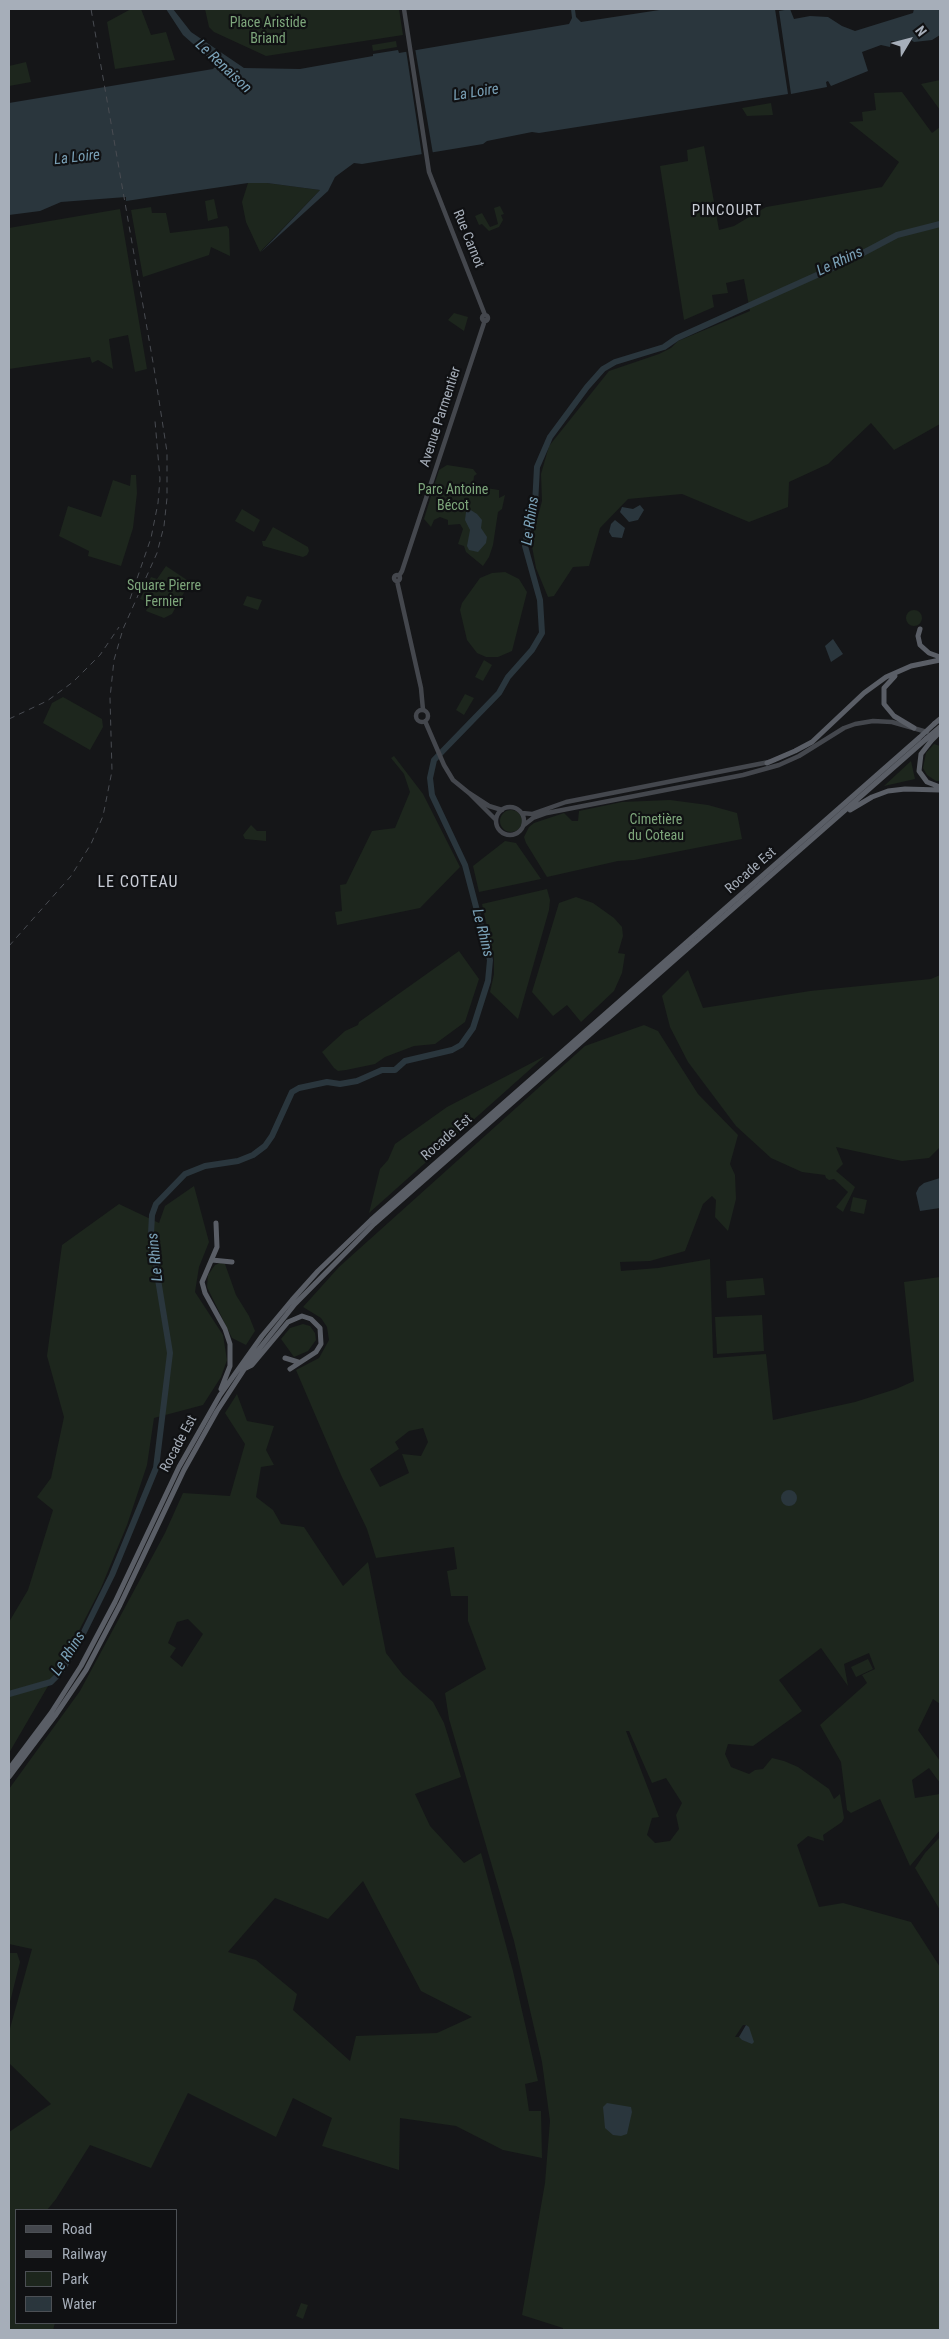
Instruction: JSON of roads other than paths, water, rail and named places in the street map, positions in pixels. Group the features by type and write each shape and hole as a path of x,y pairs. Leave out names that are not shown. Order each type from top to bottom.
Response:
{"highway":[{"path":"920,629 918,636 920,645 929,653 940,658"},
{"path":"767,763 812,742 864,693 886,677 911,666 940,658"},
{"path":"914,728 888,710 883,699 884,688 892,678 904,671 928,664 940,664"},
{"name":"Rocade Est","path":"652,977 940,719"},
{"name":"Rocade Est","path":"83,1668 179,1467 220,1395 262,1336 311,1278 344,1245 623,1002 929,740 940,727"},
{"path":"940,732 929,740 921,754 919,771 927,782 940,788"},
{"path":"844,812 872,797 888,792 905,789 940,788"},
{"name":"Rocade Est","path":"83,1668 120,1605 184,1470 217,1411 244,1370 295,1304 347,1249 623,1002"},
{"path":"216,1224 217,1247 203,1275 203,1286 225,1329 231,1351 230,1366 220,1395"},
{"path":"212,1260 232,1262"},
{"path":"244,1370 252,1365 288,1322 297,1317 306,1317 318,1324 322,1338 316,1352 290,1368"},
{"path":"285,1358 298,1362"},
{"path":"9,1769 83,1668"},
{"path":"9,1777 55,1716 83,1668"}],"main road":[{"name":"Rue Carnot","path":"405,9 429,172 485,318"},
{"name":"Avenue Parmentier","path":"423,710 421,688 398,579 485,318"},
{"path":"425,721 420,722 416,716 418,712 423,710 428,715 425,721 434,743 444,765 457,784 489,806 502,810 512,807 522,813 532,814 566,802 767,763 788,757 814,745"},
{"path":"469,793 496,820 499,830 506,835 518,834 524,825 534,818 547,813 762,770 792,760 844,728 864,722 892,722 940,736"},
{"path":"496,820 502,810"},
{"path":"522,813 524,825"}],"water":[{"path":"166,9 173,9 191,32 244,68 300,69 373,56 373,54 398,50 399,53 569,24 572,18 571,9 575,10 576,17 581,22 666,9 775,9 788,94 539,133 532,132 487,141 483,144 362,164 354,163 335,177 328,191 261,252 320,190 267,183 248,183 126,201 126,197 61,202 40,211 9,215 9,103 213,69 217,65 183,35"},
{"path":"790,9 794,19 810,16 828,17 842,26 855,31 913,13 914,9 940,9 940,35 932,40 914,42 911,40 908,43 891,41 890,47 881,45 862,52 868,71 831,86 828,81 826,82 827,87 791,94 779,11"},
{"path":"640,505 644,510 638,520 629,522 620,512 622,507 633,509"},
{"path":"469,509 482,520 481,528 487,537 486,543 478,552 469,550 467,546 470,530 465,520 466,512"},
{"path":"615,520 625,528 622,538 612,537 609,532 611,524"},
{"path":"833,639 843,654 831,662 825,646"},
{"path":"940,1178 940,1208 920,1211 916,1193 919,1187 924,1183"},
{"path":"789,1490 797,1498 789,1506 781,1498"},
{"path":"746,2025 749,2027 754,2042 752,2044 739,2037"},
{"path":"607,2103 631,2107 632,2112 627,2134 621,2136 613,2135 605,2128 603,2107"}],"waterway":[{"name":"Le Rhins","path":"9,1694 51,1682 60,1673 77,1646 112,1575 156,1468 170,1353 156,1267 158,1255 151,1234 152,1215 156,1204 185,1174 205,1166 238,1161 253,1155 265,1146 272,1136 292,1092 299,1088 327,1082 340,1084 357,1081 382,1070 395,1070 405,1061 452,1050 461,1045 473,1028 488,981 490,960 465,865 432,795 430,778 434,760 499,693 508,677 532,650 542,633 540,600 525,546 535,505 537,467 550,437 587,387 603,369 615,362 664,347 677,338 848,261 897,235 940,224"}],"railway":[{"path":"9,946 71,876 91,844 103,816 112,771 110,698 114,660 123,629 157,553 164,526 167,498 167,452 154,368 91,9"},
{"path":"130,599 151,538 158,503 160,479 155,421"},
{"path":"9,719 47,701 73,682 100,655 119,627"}],"district":[{"name":"PINCOURT","path":"727,211"},
{"name":"LE COTEAU","path":"138,883"}],"park label":[{"name":"Place Aristide Briand","path":"268,32"},
{"name":"Parc Antoine Bécot","path":"453,498"},
{"name":"Square Pierre Fernier","path":"164,594"},
{"name":"Cimetière du Coteau","path":"656,828"}],"water label":[{"name":"Le Renaison","path":"223,67"},
{"name":"La Loire","path":"476,93"},
{"name":"La Loire","path":"77,158"}]}
